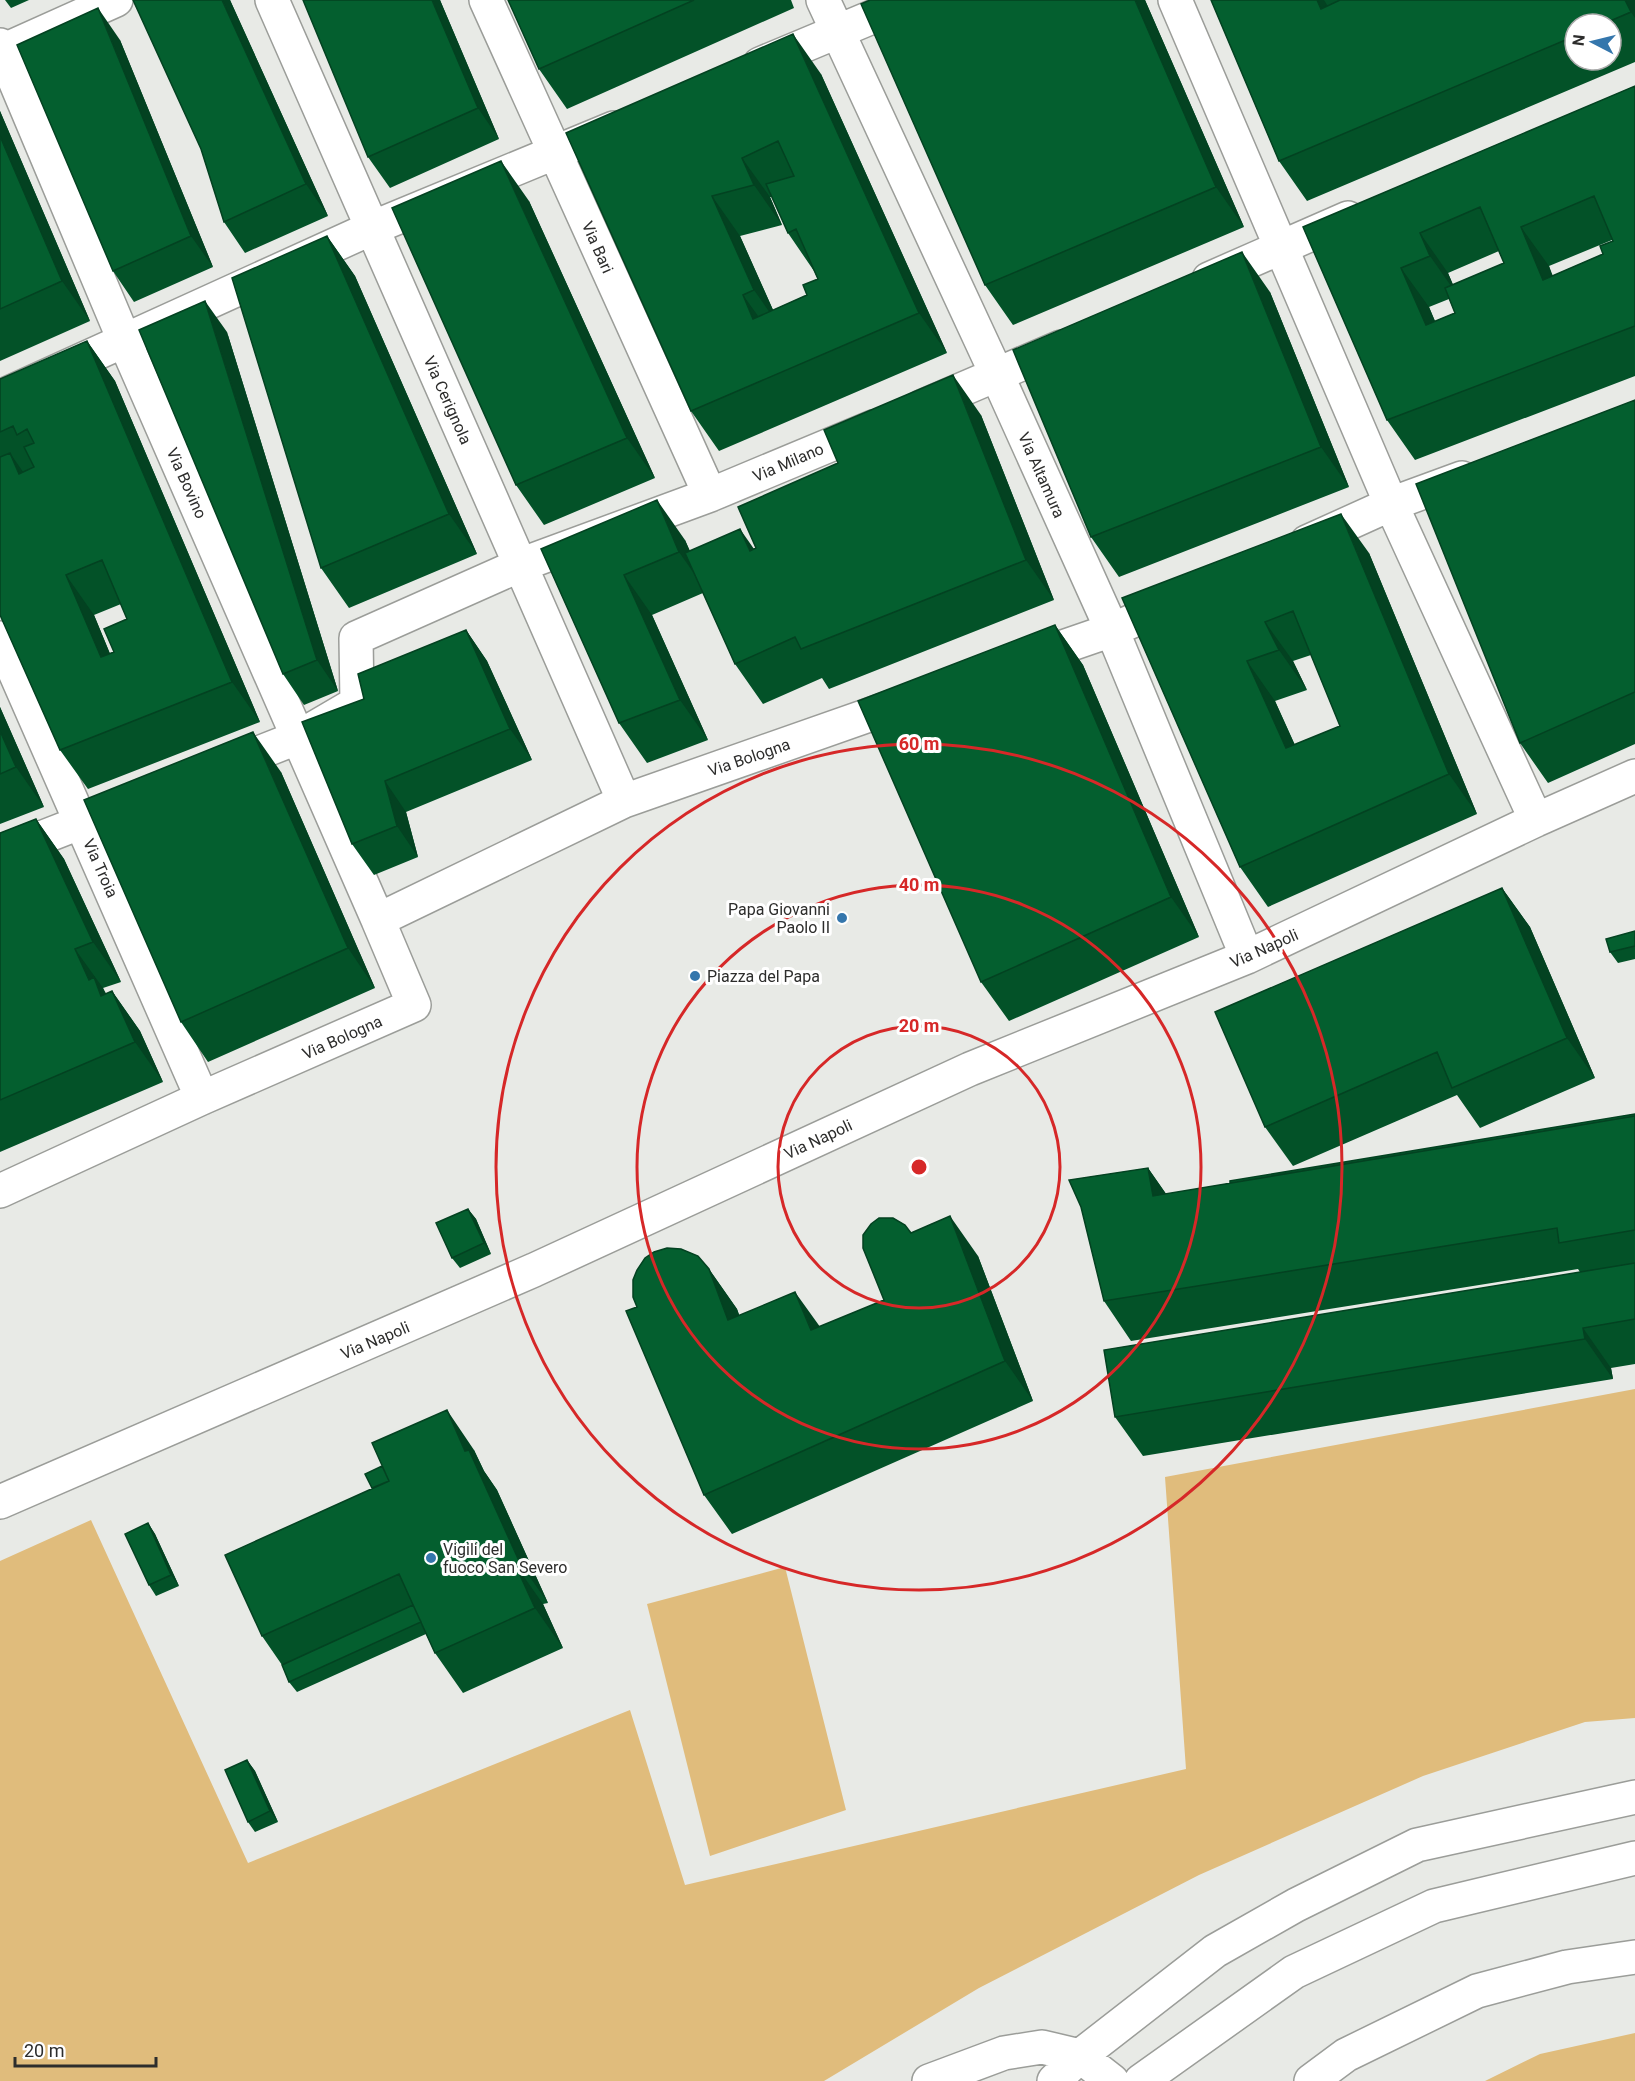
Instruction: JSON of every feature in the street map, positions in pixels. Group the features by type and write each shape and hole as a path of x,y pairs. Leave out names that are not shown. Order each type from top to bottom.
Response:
{"street":[{"path":"1,49 116,0"},
{"name":"Via Cerignola","path":"272,0 624,801"},
{"name":"Via Bari","path":"486,0 710,495"},
{"name":"Via Altamura","path":"823,0 1112,630 1247,957"},
{"path":"728,78 913,0"},
{"path":"1175,0 1391,504 1536,820"},
{"name":"Via Bovino","path":"1,49 125,342 378,920"},
{"path":"0,397 372,228 642,116"},
{"path":"1183,291 1380,205"},
{"name":"Via Milano","path":"201,775 299,736 357,704 356,638 520,565 710,495 997,375 1084,336"},
{"path":"1284,553 1391,504 1491,467"},
{"path":"1003,668 1112,630 1198,591"},
{"name":"Via Troia","path":"0,638 202,1098"},
{"name":"Via Bologna","path":"0,1191 202,1098 414,1005 378,920 624,801 937,691"},
{"name":"Via Napoli","path":"0,1502 534,1270 970,1069 1247,957 1536,820 1635,776"},
{"path":"0,854 157,793"},
{"path":"1054,2081 1080,2056 1215,1951 1296,1905 1417,1845 1635,1797"},
{"path":"1141,2081 1294,1972 1434,1906 1635,1858"},
{"path":"1311,2081 1346,2055 1477,1991 1567,1967 1635,1957"},
{"path":"929,2081 1004,2053 1042,2048 1080,2056 1112,2081"}],"shaded area":[{"path":"1635,1389 1635,1718 1585,1722 1423,1776 1199,1875 979,1988 824,2081 0,2081 0,1561 91,1520 248,1863 630,1710 685,1885 1186,1769 1165,1477"},
{"path":"785,1567 846,1810 710,1856 647,1604"},
{"path":"1635,2033 1635,2081 1485,2081 1540,2054"}],"building":[{"path":"133,0 222,0 306,184 224,222 201,149"},
{"path":"303,0 432,0 478,108 368,157"},
{"path":"508,0 694,0 539,69"},
{"path":"870,0 1135,0 1216,187 985,285 861,4"},
{"path":"1211,0 1317,0 1321,9 1340,0 1625,0 1631,12 1623,15 1623,12 1563,12 1563,41 1279,161"},
{"path":"98,8 191,236 113,271 17,45"},
{"path":"793,34 919,313 691,411 566,133","holes":["778,141 794,176 766,184 788,233 796,229 818,279 803,285 807,295 753,319 743,295 754,290 712,196 754,185 742,158"]},
{"path":"1635,86 1635,326 1387,420 1303,227","holes":["1594,196 1613,241 1600,246 1603,254 1543,280 1521,227","1480,207 1504,263 1445,288 1455,313 1426,325 1401,268 1430,256 1420,233"]},
{"path":"0,136 62,281 0,309"},
{"path":"501,161 627,438 516,485 392,208"},
{"path":"327,236 449,514 321,568 232,278"},
{"path":"1242,252 1321,447 1091,537 1013,350"},
{"path":"205,301 317,660 283,674 139,330"},
{"path":"87,341 232,682 60,750 0,615 0,457 10,453 19,474 34,467 24,447 34,443 27,429 17,435 13,426 0,432 0,379","holes":["102,560 127,619 104,629 114,652 101,657 66,575"]},
{"path":"953,375 1026,560 801,649 795,637 735,664 685,553 740,529 750,551 756,548 738,507 838,463 824,430"},
{"path":"1635,400 1635,692 1520,743 1416,484"},
{"path":"657,500 679,552 624,575 680,700 619,723 541,549"},
{"path":"1341,514 1449,774 1240,867 1122,598","holes":["1293,611 1340,726 1286,748 1247,661 1279,650 1265,622"]},
{"path":"1055,625 1171,897 981,982 858,701"},
{"path":"466,630 510,729 385,781 397,826 352,844 302,722 364,699 358,674"},
{"path":"0,731 16,767 0,774"},
{"path":"253,732 348,948 181,1022 84,800"},
{"path":"36,819 93,942 75,949 89,980 94,977 101,996 112,991 135,1042 0,1100 0,833"},
{"path":"1502,888 1567,1038 1452,1088 1437,1052 1265,1127 1215,1012"},
{"path":"1635,931 1635,946 1610,952 1606,939"},
{"path":"1635,1114 1635,1116 1230,1183 1230,1181"},
{"path":"1635,1116 1635,1230 1559,1243 1557,1228 1104,1301 1081,1207 1069,1180 1148,1168 1153,1196"},
{"path":"468,1209 484,1243 452,1258 436,1223"},
{"path":"950,1216 1005,1361 704,1495 626,1311 637,1307 633,1297 633,1280 645,1258 667,1248 681,1249 698,1256 709,1269 728,1320 795,1292 811,1330 884,1300 863,1248 863,1235 871,1224 879,1218 893,1218 905,1225 911,1233"},
{"path":"1635,1263 1635,1319 1583,1328 1585,1339 1115,1417 1104,1350"},
{"name":"Vigili del fuoco San Severo","path":"447,1410 465,1451 469,1450 520,1563 515,1564 535,1608 435,1653 399,1574 262,1636 225,1555 389,1481 372,1443"},
{"path":"382,1466 389,1481 372,1488 365,1474"},
{"path":"148,1523 171,1575 149,1585 125,1534"},
{"path":"413,1605 421,1622 289,1682 282,1665"},
{"path":"247,1760 270,1811 248,1822 225,1770"}],"place":[{"name":"Papa Giovanni Paolo II","path":"842,918"},
{"name":"Piazza del Papa","path":"695,976"},
{"name":"Vigili del fuoco San Severo","path":"431,1558"}]}
